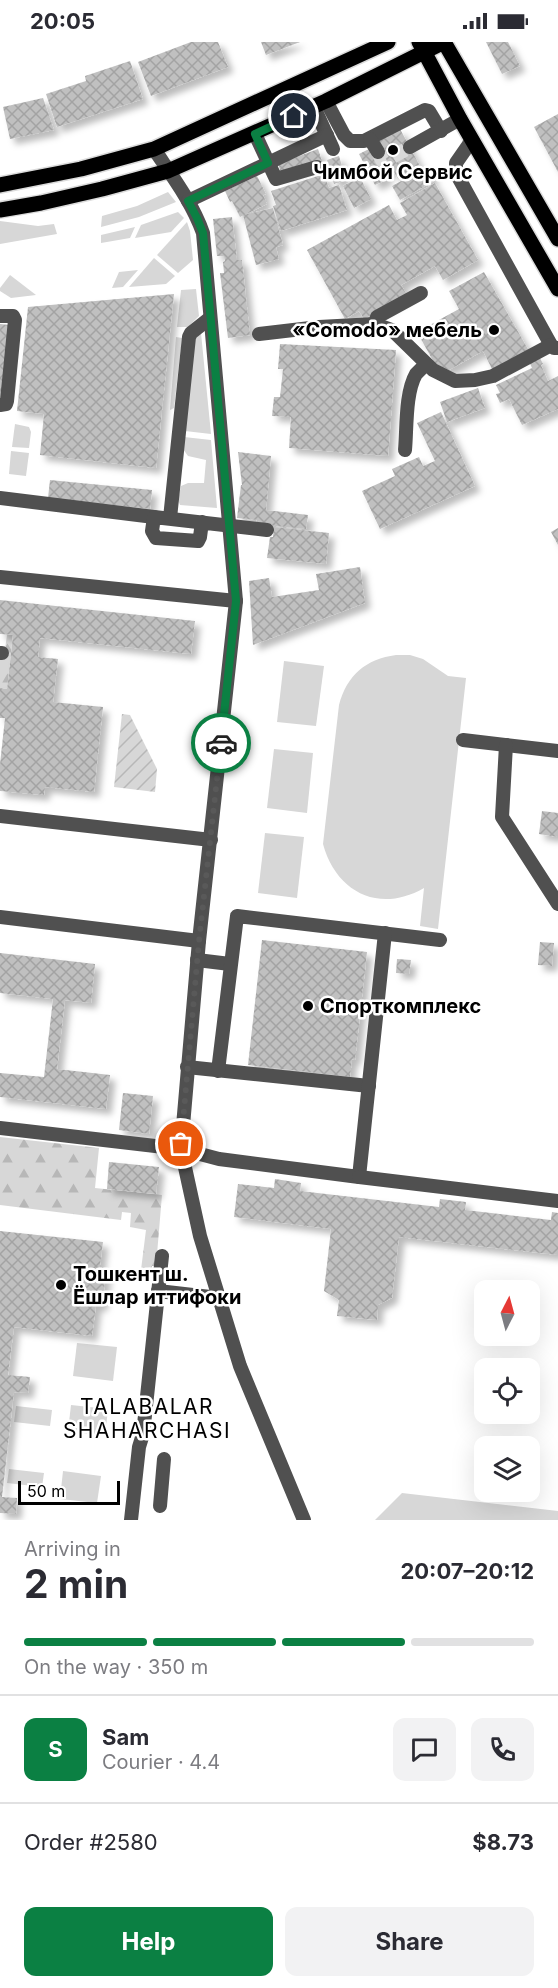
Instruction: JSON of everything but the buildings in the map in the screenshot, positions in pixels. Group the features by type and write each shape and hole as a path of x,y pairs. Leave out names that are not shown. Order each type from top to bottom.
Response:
{"main road":[{"path":"0,185 81,169 154,148 388,42"},
{"path":"0,210 134,182 168,171 320,104 422,48 444,42 558,239"},
{"path":"422,48 460,120 558,290"}],"street":[{"path":"320,104 327,135 333,149"},
{"path":"320,104 350,141 370,139 425,110 429,111 441,130"},
{"path":"410,147 460,120"},
{"path":"255,134 276,180 317,167"},
{"path":"188,201 327,135"},
{"path":"370,139 378,152"},
{"path":"259,334 375,324 401,336 426,364 448,379 455,381 493,376 555,347 456,172 456,163 472,140"},
{"path":"154,148 188,201 203,233 236,601 197,960 181,1149 200,1236 240,1366 304,1520"},
{"path":"375,324 377,317 421,293"},
{"path":"0,316 13,316 15,320 7,401 3,406 0,405"},
{"path":"170,518 188,342 191,333 210,318"},
{"path":"405,450 411,388 416,374 426,364"},
{"path":"0,498 267,530"},
{"path":"154,517 152,531 156,538 198,541 202,522"},
{"path":"0,576 236,601"},
{"path":"463,740 558,751"},
{"path":"506,745 502,817 558,904"},
{"path":"0,816 211,840"},
{"path":"218,1071 235,919 238,915 440,940"},
{"path":"0,917 199,941"},
{"path":"359,1177 385,933"},
{"path":"197,960 230,964"},
{"path":"187,1067 369,1086"},
{"path":"0,1128 181,1149 219,1159 558,1201"},
{"path":"131,1520 139,1446 144,1434 162,1256"},
{"path":"158,1291 219,1298"},
{"path":"134,1491 161,1499 164,1459"}],"green space":[{"path":"168,192 176,202 139,217 101,227 102,216 137,206"},
{"path":"178,212 184,218 171,232 135,238 141,225"},
{"path":"0,221 38,226 54,224 57,234 0,244"},
{"path":"187,222 193,260 178,273 157,255"},
{"path":"135,227 130,238 101,243 101,235"},
{"path":"154,258 175,276 166,284 129,287"},
{"path":"138,270 123,287 112,288 119,272"},
{"path":"10,275 36,295 11,298 0,291"},
{"path":"196,289 199,316 188,327 177,327 181,290"},
{"path":"201,333 211,434 185,431 195,338"},
{"path":"176,337 182,338 174,408 170,410"},
{"path":"15,424 29,427 31,432 29,448 12,447"},
{"path":"184,437 211,440 217,508 180,505 178,500 181,486 188,483 204,483 206,460 188,456 183,449"},
{"path":"11,451 29,453 26,476 9,474"},
{"path":"7,635 13,635 7,689 0,688 0,656 4,656"},
{"path":"396,655 410,655 423,659 448,676 466,678 438,929 420,926 424,888 407,896 391,899 362,894 338,875 329,861 323,844 339,705 343,694 359,670 376,660"},
{"path":"284,661 324,666 316,726 277,722"},
{"path":"122,714 130,715 157,769 155,792 114,787"},
{"path":"274,749 313,753 307,813 267,808"},
{"path":"265,833 304,837 297,898 258,893"},
{"path":"0,1137 99,1148 95,1188 162,1195 156,1266 152,1266 151,1279 140,1278 146,1230 130,1227 131,1213 122,1212 121,1220 0,1205"},
{"path":"77,1343 117,1347 113,1381 73,1376"},
{"path":"71,1405 108,1409 105,1436 68,1431"},
{"path":"16,1406 52,1410 50,1426 14,1422"},
{"path":"9,1469 44,1473 42,1487 7,1483"},
{"path":"63,1471 101,1476 97,1503 60,1499"},
{"path":"402,1493 558,1511 558,1520 375,1520"}],"tunnel":[{"path":"378,152 385,161 410,147"}],"way so far":[{"path":"181,1144 199,941 221,743"}],"place":[{"name":"Чимбой Сервис","path":"393,150"},
{"name":"«Comodo» мебель","path":"494,330"},
{"name":"Спорткомплекс","path":"308,1006"},
{"name":"Тошкент ш. Ёшлар иттифоки","path":"61,1285"}],"district":[{"name":"TALABALAR SHAHARCHASI","path":"147,1418"}],"route":[{"path":"221,743 236,601 203,233 188,201 268,163 255,134 294,116"}]}
